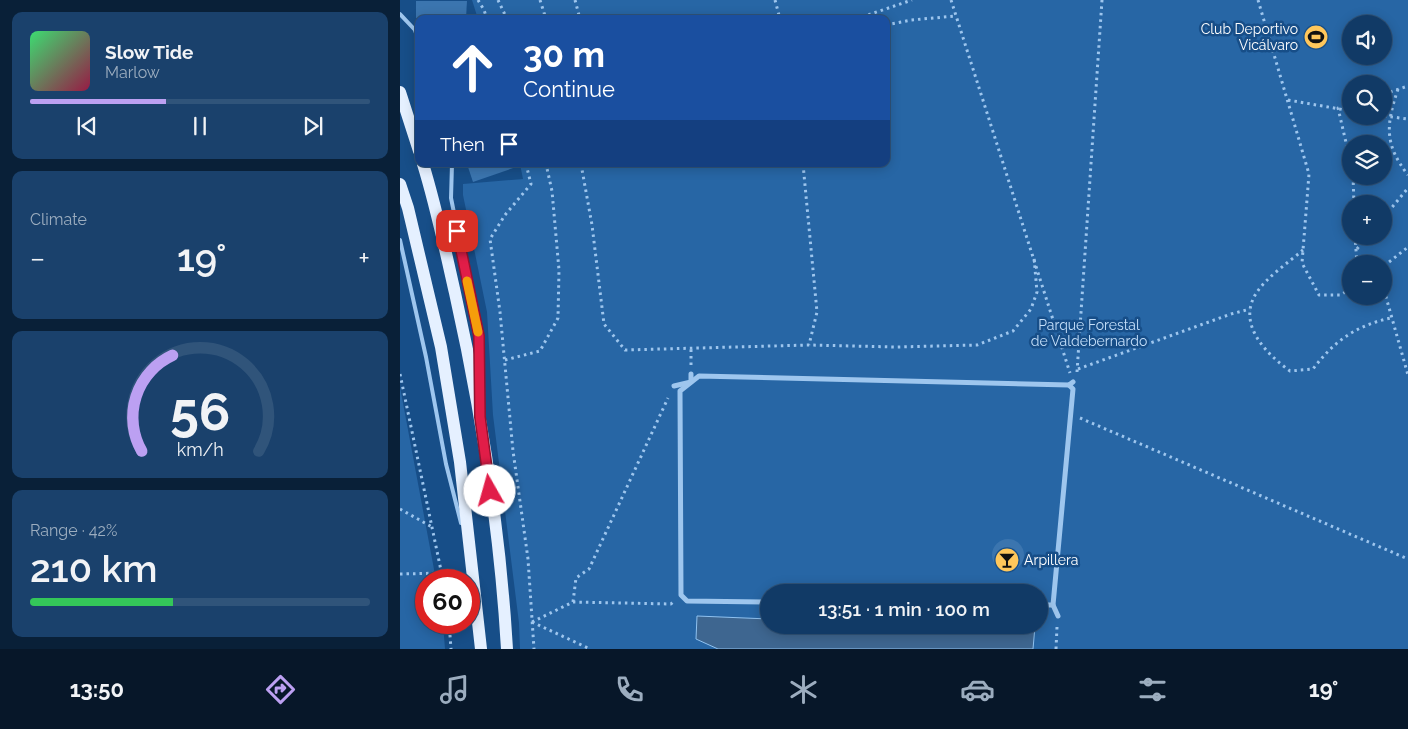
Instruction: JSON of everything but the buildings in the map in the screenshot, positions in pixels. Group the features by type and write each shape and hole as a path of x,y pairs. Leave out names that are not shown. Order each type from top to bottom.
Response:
{"main road":[{"path":"400,92 415,139"},
{"path":"424,167 436,208 465,336 480,417 500,564 507,649"},
{"path":"400,184 408,208 441,346 458,452 473,569"},
{"path":"479,634 481,649"}],"street":[{"path":"691,374 691,382"},
{"path":"760,602 687,601 681,595 680,392 699,376 1071,384 1073,390 1053,606 1058,616"},
{"path":"674,386 691,382"},
{"path":"676,600 681,595"},
{"path":"1048,606 1053,606"}],"lane":[{"path":"400,14 415,30"},
{"path":"452,167 451,198 479,336 480,417"},
{"path":"400,240 426,356 446,464 472,569"}],"path":[{"path":"478,0 486,15"},
{"path":"498,0 505,15"},
{"path":"540,0 545,15"},
{"path":"575,0 579,15"},
{"path":"775,0 779,15"},
{"path":"868,15 912,0"},
{"path":"951,0 1034,257 1071,384"},
{"path":"1071,384 1078,369 1102,0"},
{"path":"1258,0 1309,174 1302,263 1319,295 1342,294"},
{"path":"890,24 911,20 956,16"},
{"path":"1392,92 1408,86"},
{"path":"1392,110 1398,90"},
{"path":"1288,100 1342,109"},
{"path":"1338,108 1342,107"},
{"path":"1338,108 1344,135"},
{"path":"1392,117 1408,119"},
{"path":"1389,125 1388,131 1394,155 1408,175"},
{"path":"527,167 531,184 505,215 490,239 505,360 513,450 528,559 534,649"},
{"path":"505,360 540,351 558,318 559,270 552,191 547,167"},
{"path":"582,167 592,225 604,324 625,350 808,345 896,347 977,345 1013,331 1031,309 1037,292 1034,257"},
{"path":"803,167 817,312 808,345"},
{"path":"1392,207 1408,188"},
{"path":"1356,245 1356,255"},
{"path":"1356,250 1360,245"},
{"path":"1392,260 1408,247"},
{"path":"1303,250 1258,290 1250,304 1250,323 1257,338 1278,362 1290,371 1313,369 1324,354 1353,330 1370,322 1391,318"},
{"path":"1388,305 1408,375"},
{"path":"1078,369 1231,314 1250,310"},
{"path":"400,374 441,569"},
{"path":"574,602 576,578 589,569 674,386"},
{"path":"1075,416 1408,559"},
{"path":"400,509 433,527"},
{"path":"400,514 406,512"},
{"path":"400,574 415,574"},
{"path":"532,622 574,602 671,604 676,600"},
{"path":"1056,649 1058,616"},
{"path":"532,622 590,649"},
{"path":"450,634 451,649"}],"green space":[{"name":"Parque Forestal de Valdebernardo","path":"472,0 1408,0 1408,649 520,649 519,623 493,415 487,312 463,195 463,184 523,179 521,167 890,167 890,15 477,15"},
{"path":"400,387 434,569 415,569 415,634 444,634 445,649 400,649"}],"shaded area":[{"path":"697,616 760,619 760,634 1034,634 1033,649 718,649 696,639"}],"slow traffic":[{"path":"467,281 478,332"}],"place":[{"name":"Club Deportivo Vicálvaro","path":"1316,37"},
{"name":"Arpillera","path":"1007,560"}],"route":[{"path":"457,231 479,336 480,417 490,491"}]}
